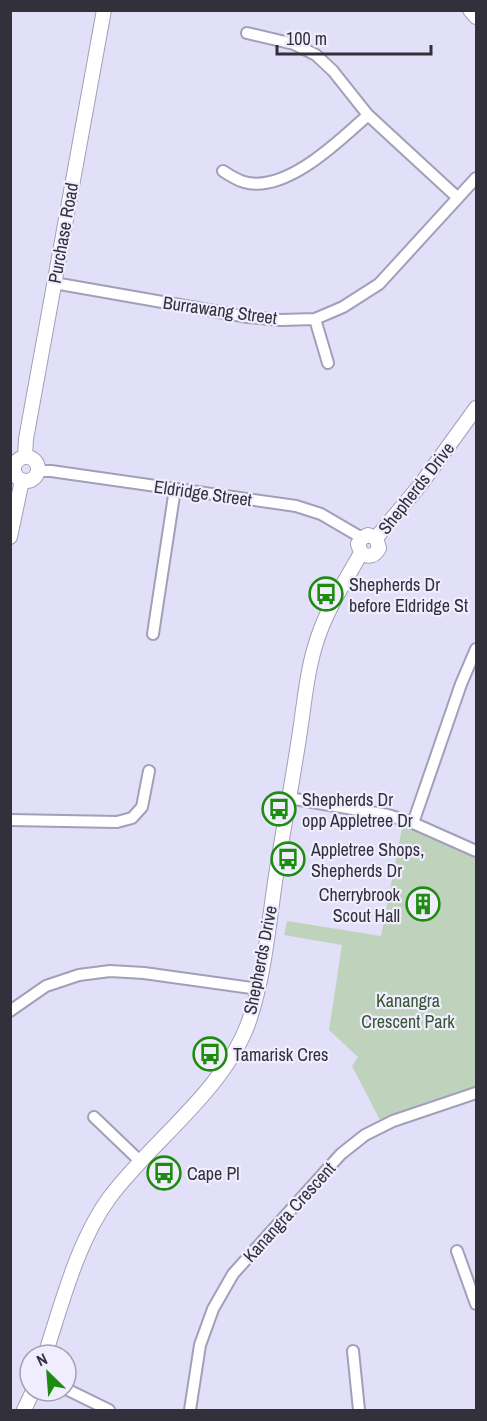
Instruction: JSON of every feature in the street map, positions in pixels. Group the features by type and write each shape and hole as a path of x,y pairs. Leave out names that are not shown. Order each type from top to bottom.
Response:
{"main road":[{"name":"Purchase Road","path":"26,456 26,439 104,10"},
{"path":"470,10 477,17"},
{"name":"Shepherds Drive","path":"376,538 421,484 477,408"},
{"path":"10,537 15,462 26,456 35,461 38,471 33,478 15,473"},
{"path":"371,535 376,538 379,545 377,552 371,555 362,553 358,544 362,538 371,535"},
{"name":"Shepherds Drive","path":"49,1343 69,1284 93,1225 112,1194 225,1066 242,1038 259,989 314,650 334,600 362,553"}],"street":[{"path":"247,33 294,44 316,55 333,70 368,115 458,198"},
{"path":"223,171 244,182 267,182 293,173 319,158 368,115"},
{"name":"Burrawang Street","path":"54,283 248,317 281,320 315,319 343,307 379,284 477,178"},
{"path":"315,319 328,363"},
{"name":"Eldridge Street","path":"38,471 296,506 321,514 362,538"},
{"path":"153,634 175,489"},
{"path":"412,823 461,684 477,649"},
{"path":"10,820 117,822 132,818 142,807 149,771"},
{"path":"289,798 382,814 412,823 477,851"},
{"path":"10,1011 46,986 78,975 110,971 144,973 259,989"},
{"name":"Kanangra Crescent","path":"190,1410 200,1345 218,1300 233,1274 341,1154 365,1135 393,1121 477,1093"},
{"path":"94,1117 141,1162"},
{"path":"457,1251 477,1304"},
{"path":"353,1351 359,1410"},
{"path":"78,1395 109,1410"}],"green space":[{"name":"Kanangra Crescent Park","path":"402,828 430,836 476,859 476,1087 380,1120 352,1066 358,1057 329,1030 342,945 284,935 287,921 381,936"}],"place":[{"name":"Shepherds Dr before Eldridge St","path":"326,594"},
{"name":"Shepherds Dr opp Appletree Dr","path":"279,809"},
{"name":"Appletree Shops, Shepherds Dr","path":"288,859"},
{"name":"Cherrybrook Scout Hall","path":"423,904"},
{"name":"Tamarisk Cres","path":"210,1054"},
{"name":"Cape Pl","path":"164,1173"}]}
